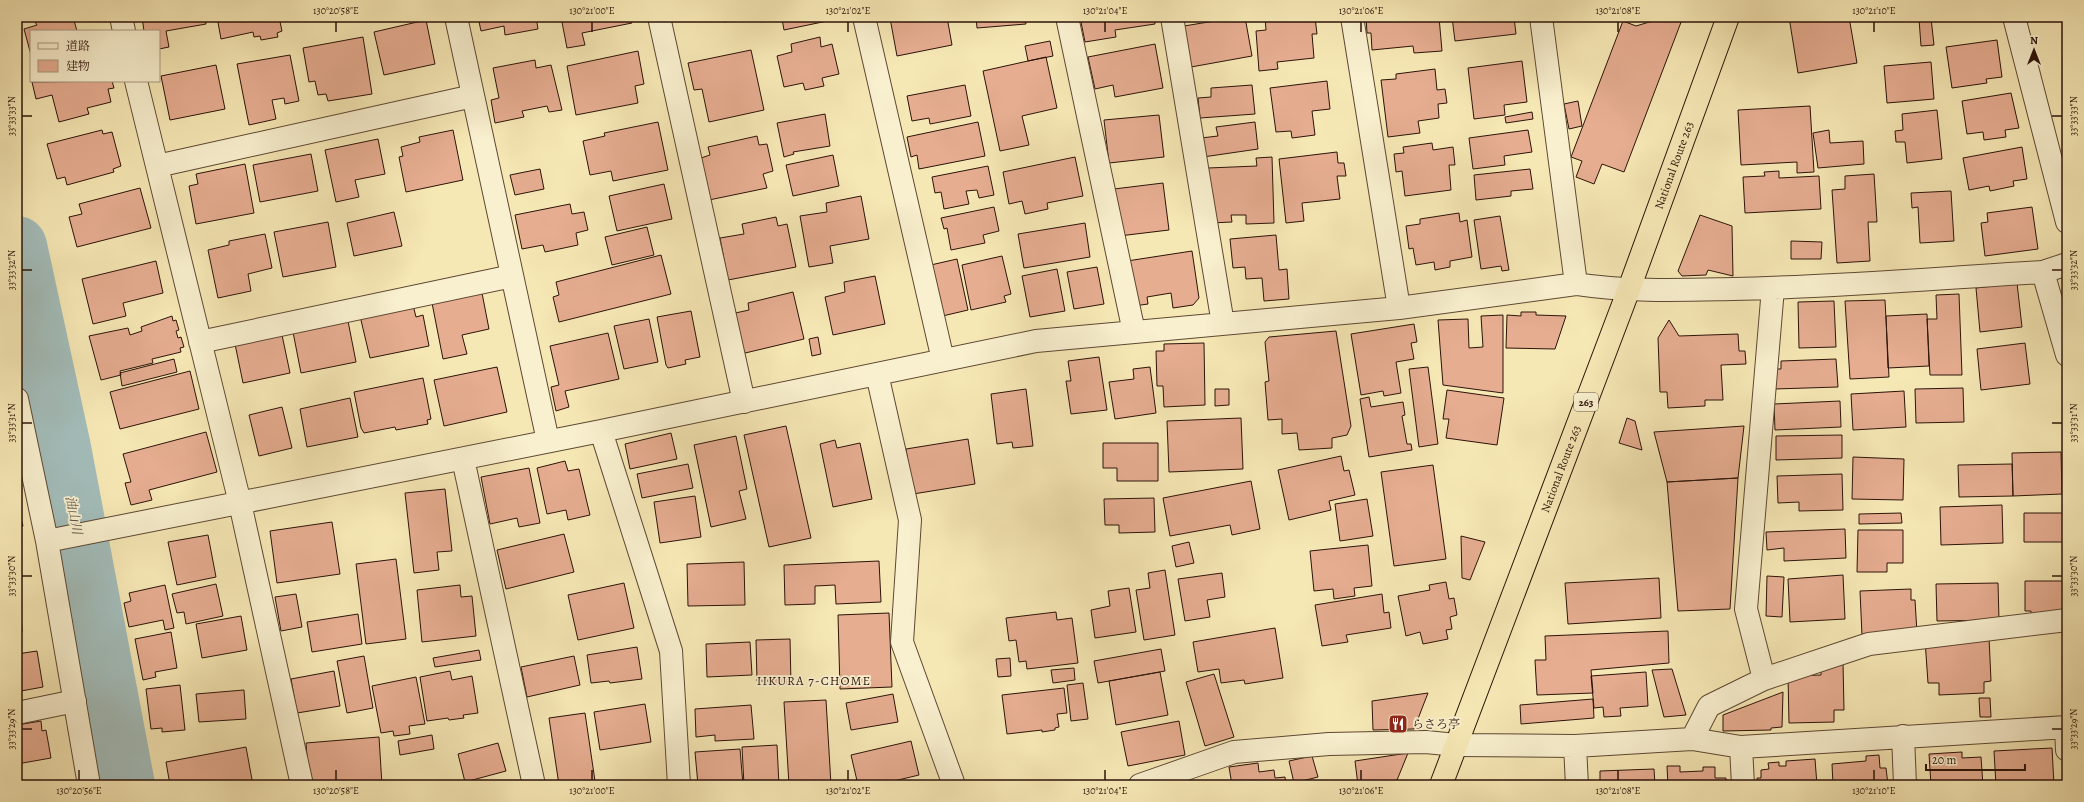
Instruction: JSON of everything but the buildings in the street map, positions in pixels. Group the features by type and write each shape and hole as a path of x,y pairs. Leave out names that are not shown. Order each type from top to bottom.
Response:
{"highway":[{"name":"National Route 263","path":"1441,785 1629,289 1728,17"}],"street":[{"path":"121,17 124,30"},
{"path":"456,17 548,442"},
{"path":"659,17 744,402"},
{"path":"864,17 943,360"},
{"path":"1067,17 1134,332"},
{"path":"1172,17 1223,324"},
{"path":"1352,17 1399,308"},
{"path":"1541,17 1576,284"},
{"path":"2014,17 2067,222"},
{"path":"136,82 240,503 302,785"},
{"path":"157,166 473,96"},
{"path":"47,541 548,442 1036,341 1399,308 1576,284 1629,289 1666,290 1773,288 2042,272 2067,264"},
{"path":"2042,272 2067,354"},
{"path":"200,342 512,276"},
{"path":"1764,678 1746,608 1773,288"},
{"path":"877,374 910,520 902,642 954,785"},
{"path":"17,399 25,478 47,541 89,785"},
{"path":"601,431 672,651 679,785"},
{"path":"463,459 534,785"},
{"path":"1692,739 1709,706 1764,678 1869,644 2067,620"},
{"path":"17,713 75,701"},
{"path":"1140,785 1234,752 1329,744 1426,742 1456,745 1575,746 1692,739 1741,747 2067,727 2067,750"},
{"path":"1903,736 1905,785"},
{"path":"1575,746 1577,785"},
{"path":"1741,747 1743,785"}],"waterway":[{"name":"油山川","path":"17,246 61,448 125,785"}],"place":[{"name":"らさろ亭","path":"1398,724"}],"district":[{"name":"IIKURA 7-CHOME","path":"814,680"}]}
